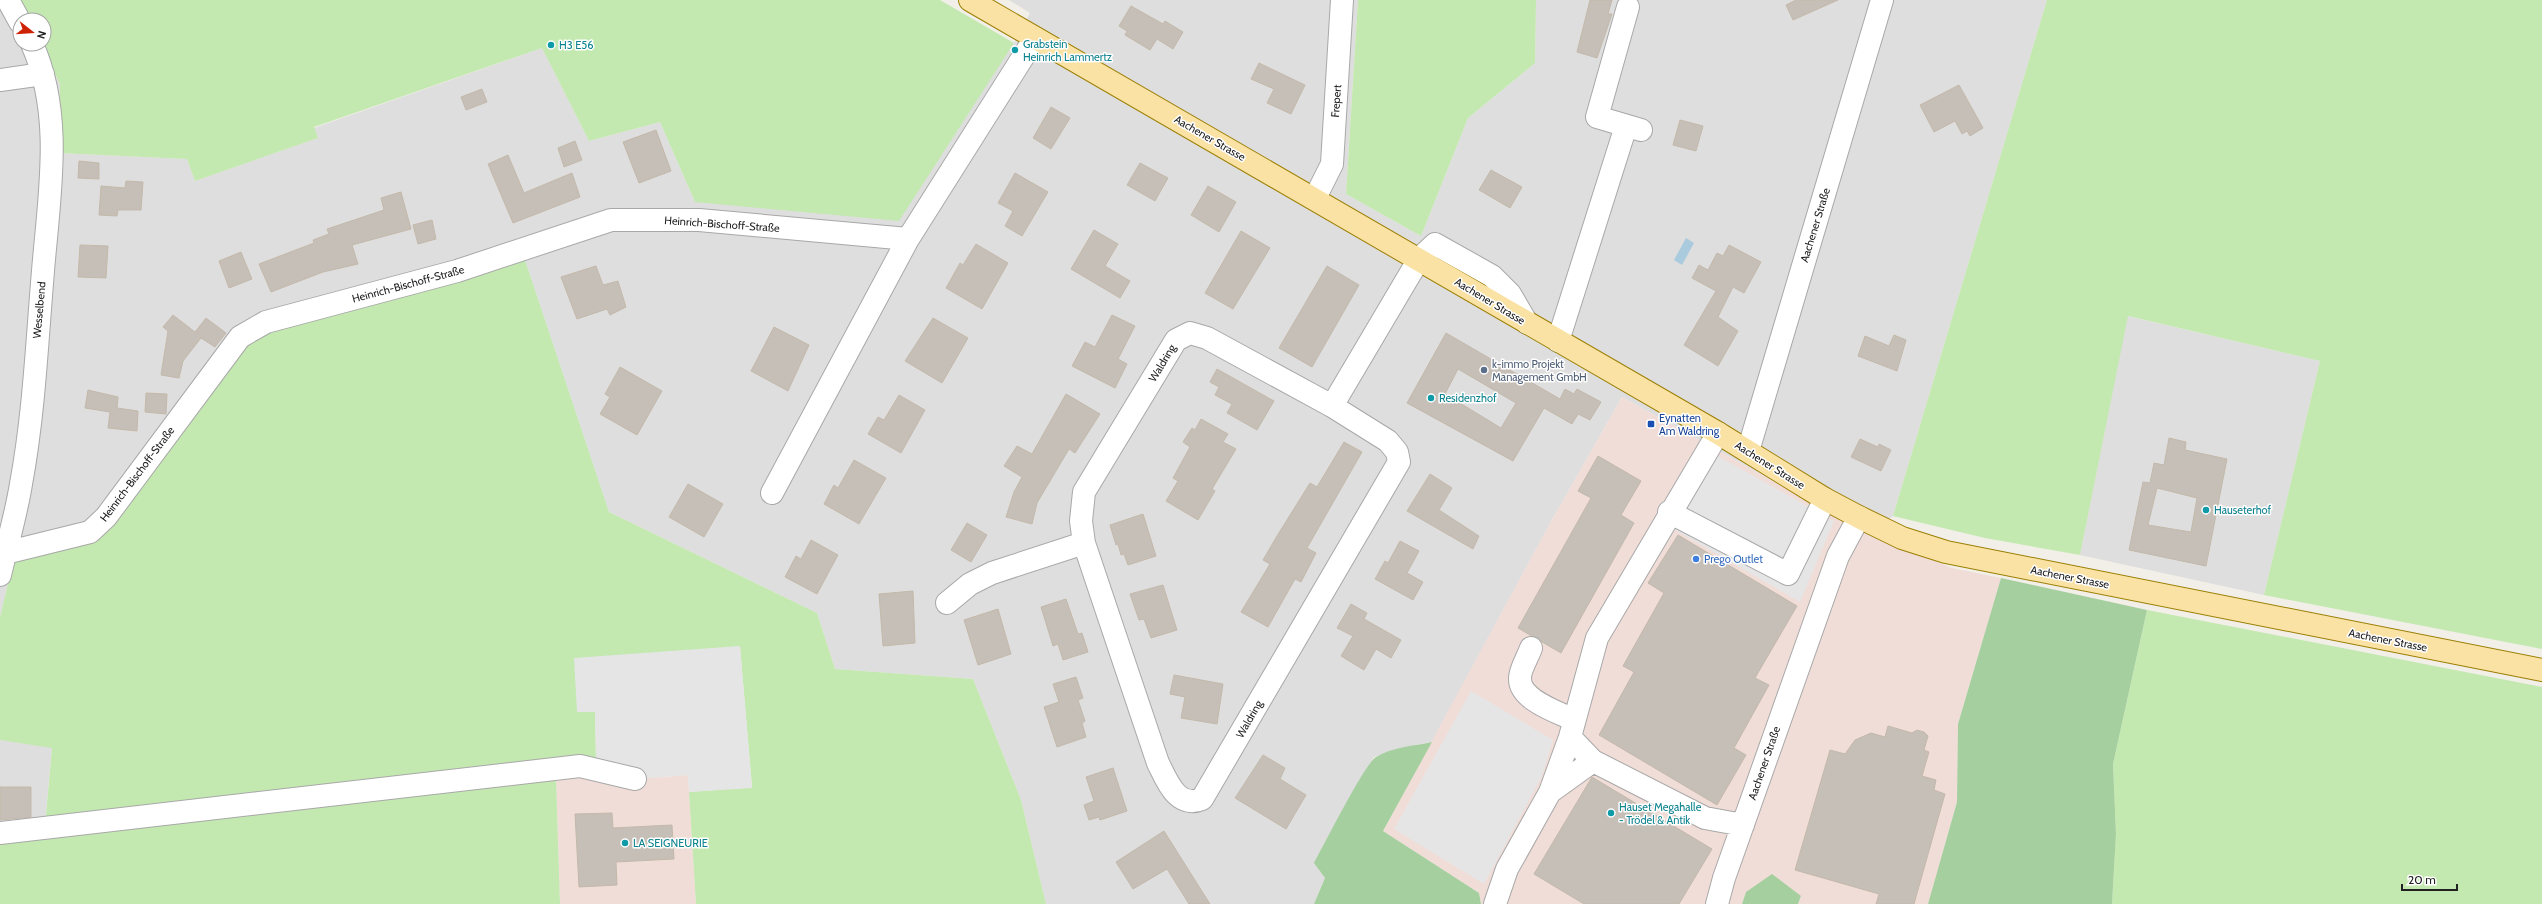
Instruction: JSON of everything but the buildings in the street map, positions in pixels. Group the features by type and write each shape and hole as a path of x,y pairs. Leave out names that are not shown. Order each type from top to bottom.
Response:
{"main road":[{"name":"Aachener Strasse","path":"970,0 1420,259 1527,324 1718,433 1826,499 1902,538 1946,552 2542,670"}],"street":[{"path":"8,0 15,12"},
{"name":"Frepert","path":"1315,198 1332,164 1342,0"},
{"name":"Aachener Straße","path":"1748,451 1882,0"},
{"path":"1558,341 1633,128 1597,117 1628,8"},
{"path":"772,493 908,239 1034,38"},
{"name":"Wesselbend","path":"0,576 21,485 31,414 49,194 52,128 43,74 35,52"},
{"path":"0,80 43,74"},
{"name":"Heinrich-Bischoff-Straße","path":"5,553 90,532 106,518 240,337 266,322 458,271 611,220 699,220 908,239"},
{"path":"1332,406 1420,259"},
{"name":"Waldring","path":"1190,333 1207,338 1332,406 1388,441 1397,452 1399,462 1202,799 1193,803 1185,801 1172,791 1158,763 1084,544 1081,520 1084,492 1176,340 1190,333"},
{"path":"1495,904 1507,869 1550,792 1572,728 1597,638 1669,512 1718,433"},
{"path":"1669,512 1788,574 1826,499"},
{"name":"Aachener Straße","path":"1716,904 1838,556 1859,517"},
{"path":"947,603 970,584 992,573 1084,544"},
{"path":"1531,648 1520,677 1522,688 1532,698 1572,728 1593,761 1705,818 1743,825"},
{"path":"1550,792 1593,761"},
{"path":"0,833 580,766 635,779"}],"shaded area":[{"path":"0,0 12,12 12,52 44,52 60,84 58,153 187,159 195,181 318,138 314,128 542,48 589,141 660,122 695,202 1014,43 1030,13 1009,0 1358,0 1346,194 1421,236 1468,118 1535,63 1536,0 2047,0 1893,516 1870,535 1622,397 1548,527 1432,742 1401,748 1374,757 1345,806 1315,863 1325,878 1314,904 1046,904 1021,800 973,679 835,669 817,613 609,512 525,260 92,525 18,541 0,617"},
{"path":"2127,316 2320,361 2264,595 2080,555"},
{"path":"1622,397 1870,535 1952,568 2001,578 1958,724 1957,802 1928,904 1798,904 1801,896 1746,892 1742,904 1481,904 1479,893 1383,831 1548,527"},
{"path":"1716,455 1834,521 1800,602 1675,530"},
{"path":"740,646 752,788 689,792 688,775 635,779 596,759 595,712 577,712 574,658"},
{"path":"1471,691 1553,740 1542,776 1484,884 1394,829"},
{"path":"0,740 52,747 45,823 0,828"},
{"path":"580,775 635,779 688,775 696,904 560,904 556,777"}],"green space":[{"path":"18,0 940,0 1014,43 899,221 695,202 660,122 589,141 542,48 314,127 318,138 195,181 187,159 58,153 60,84 44,52 52,52 52,12 24,12"},
{"path":"1358,0 1536,0 1535,63 1468,118 1421,236 1346,194"},
{"path":"2047,0 2542,0 2542,649 2264,595 2320,361 2128,316 2080,555 1985,538 1893,516"},
{"path":"525,260 609,512 817,613 835,669 973,679 1021,800 1046,904 696,904 689,792 752,787 740,647 577,712 595,712 596,759 556,777 560,904 0,904 0,844 44,837 52,748 0,740 0,617 18,541 92,525 247,339"},
{"path":"2001,578 2147,610 2113,764 2116,834 2112,904 1928,904 1957,802 1958,724"},
{"path":"2147,610 2542,687 2542,904 2112,904 2116,834 2113,764"},
{"path":"1432,742 1383,831 1479,893 1481,904 1314,904 1325,878 1314,863 1354,789 1371,763 1376,757 1389,751"},
{"path":"1772,874 1801,896 1798,904 1742,904 1746,892"}],"water":[{"path":"1686,238 1694,243 1682,265 1674,260"}],"place":[{"name":"H3 E56","path":"551,45"},
{"name":"Grabstein Heinrich Lammertz","path":"1015,50"},
{"name":"k-immo Projekt Management GmbH","path":"1484,370"},
{"name":"Residenzhof","path":"1431,398"},
{"name":"Eynatten Am Waldring","path":"1651,424"},
{"name":"Hauseterhof","path":"2206,510"},
{"name":"Prego Outlet","path":"1696,559"},
{"name":"Hauset Megahalle - Trödel & Antik","path":"1611,813"},
{"name":"LA SEIGNEURIE","path":"625,843"}]}
